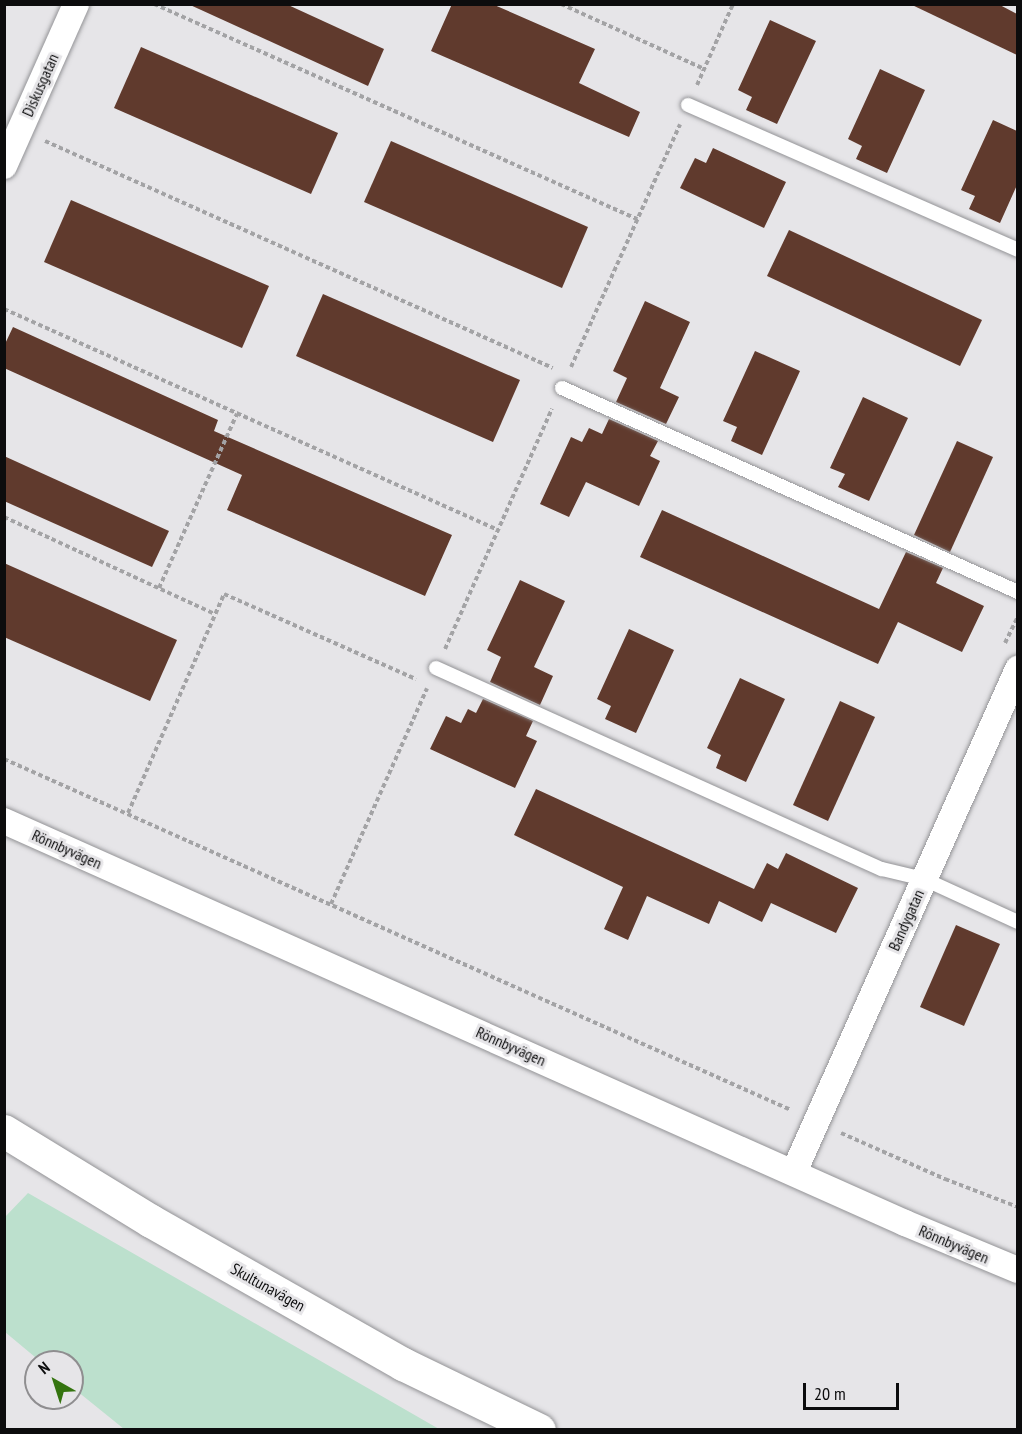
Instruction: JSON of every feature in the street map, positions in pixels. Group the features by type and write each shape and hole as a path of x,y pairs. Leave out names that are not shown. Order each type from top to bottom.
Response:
{"main road":[{"name":"Skultunavägen","path":"4,1131 151,1221 402,1364 539,1430"}],"street":[{"name":"Diskusgatan","path":"4,166 76,4"},
{"name":"Bandygatan","path":"794,1172 1017,669"},
{"name":"Rönnbyvägen","path":"4,821 976,1254 1017,1270"}],"lane":[{"path":"688,105 1017,250"},
{"path":"562,388 1017,592"},
{"path":"436,668 882,869 924,879 1017,922"}],"path":[{"path":"154,4 637,219"},
{"path":"561,4 704,69"},
{"path":"331,904 733,4"},
{"path":"20,130 568,374"},
{"path":"4,309 498,530"},
{"path":"159,589 237,414"},
{"path":"4,517 215,614"},
{"path":"128,813 225,594 429,685"},
{"path":"4,759 816,1122 945,1179 1017,1207"}],"green space":[{"path":"28,1193 439,1429 124,1429 84,1397 84,1350 27,1350 5,1332 5,1217"}],"building":[{"path":"188,4 286,4 384,49 368,86"},
{"path":"452,4 492,4 595,49 579,83 640,112 629,137 431,51"},
{"path":"910,4 998,4 1017,14 1017,55"},
{"path":"770,20 816,41 777,124 746,110 752,97 738,90"},
{"path":"141,47 338,133 311,194 114,108"},
{"path":"880,69 925,90 887,173 856,159 862,146 848,139"},
{"path":"993,120 1017,131 1017,185 1000,223 969,209 975,196 961,190"},
{"path":"391,141 588,227 562,288 364,202"},
{"path":"713,148 786,182 764,228 680,188 695,158 706,163"},
{"path":"71,200 269,286 242,348 44,262"},
{"path":"789,230 982,320 960,366 767,276"},
{"path":"323,294 520,380 493,442 296,356"},
{"path":"645,301 690,322 660,388 679,397 666,424 616,402 627,378 613,371"},
{"path":"13,327 218,420 214,431 452,535 425,596 227,510 242,475 4,368 4,346"},
{"path":"755,351 800,371 762,455 731,441 737,427 723,421"},
{"path":"863,397 908,418 869,501 838,487 845,474 830,468"},
{"path":"609,419 658,441 650,456 660,461 639,506 586,482 569,517 540,504 571,437 582,442 589,428 602,434"},
{"path":"957,441 993,457 950,552 914,535"},
{"path":"4,456 169,531 152,567 4,501"},
{"path":"662,510 879,609 906,552 943,568 936,583 984,606 962,652 898,622 878,664 640,557"},
{"path":"4,563 177,640 150,701 4,637"},
{"path":"520,580 565,601 534,667 553,676 540,705 490,682 501,657 487,650"},
{"path":"629,629 674,650 636,733 605,719 611,706 597,699"},
{"path":"740,678 785,699 746,782 716,768 721,755 707,748"},
{"path":"483,699 533,721 526,736 537,741 515,788 430,749 446,716 461,723 468,709 476,713"},
{"path":"840,701 875,717 828,821 793,805"},
{"path":"536,789 754,889 767,863 778,869 786,853 858,888 836,933 771,903 762,922 719,901 709,924 647,896 628,940 604,929 623,887 514,835"},
{"path":"956,925 1000,944 964,1026 920,1007"}]}
